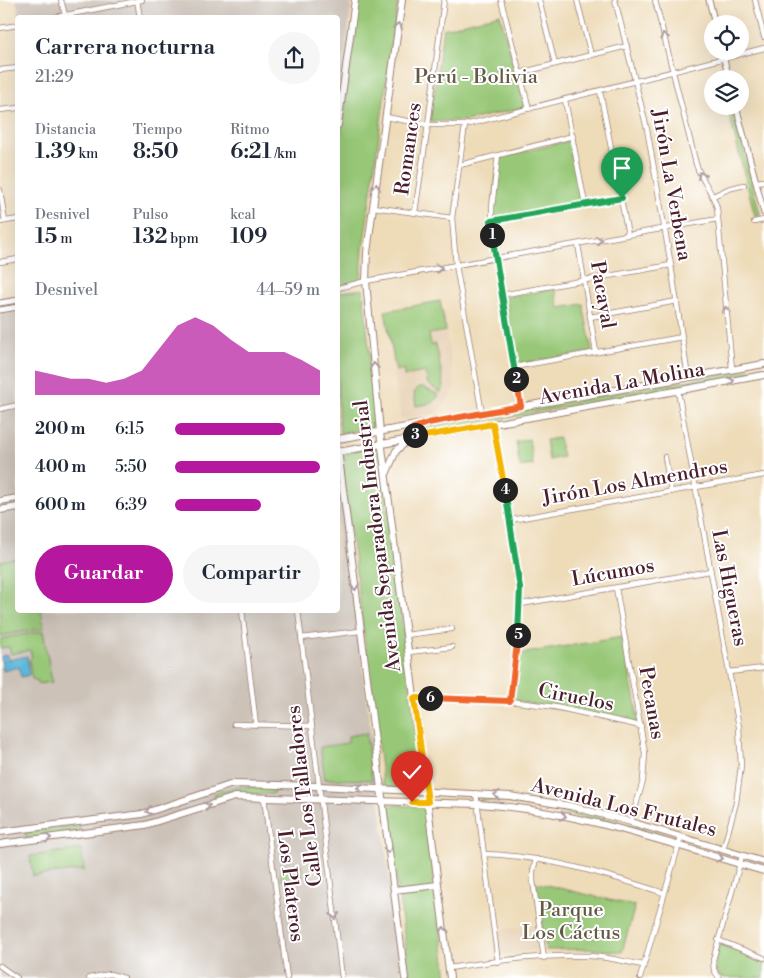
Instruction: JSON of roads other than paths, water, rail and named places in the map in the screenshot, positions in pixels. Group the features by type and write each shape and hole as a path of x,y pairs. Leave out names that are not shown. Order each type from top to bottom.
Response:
{"main road":[{"path":"340,91 341,74 355,0"},
{"name":"Avenida Separadora Industrial","path":"402,0 367,253 366,281 380,432 450,978"},
{"name":"Avenida La Molina","path":"340,439 764,364"},
{"path":"752,366 756,368 757,372 754,376"},
{"name":"Avenida La Molina","path":"340,451 764,374"},
{"path":"419,437 413,434 412,429 428,423"},
{"path":"386,475 391,459 396,451 409,439"},
{"name":"Avenida Separadora Industrial","path":"340,466 405,978"},
{"path":"340,489 345,503"},
{"path":"0,501 15,498"},
{"path":"0,510 15,508"},
{"name":"Avenida Los Frutales","path":"0,832 142,814 233,784 319,786 476,793 510,796 570,806 632,822 764,862"},
{"name":"Avenida Los Frutales","path":"0,844 146,825 235,797 321,798 508,806 568,816 764,871"},
{"path":"394,890 438,885"}],"street":[{"path":"61,0 65,14"},
{"path":"62,15 139,0 140,15"},
{"name":"Romances","path":"415,212 444,0"},
{"path":"501,0 529,109"},
{"path":"539,0 555,64"},
{"path":"577,0 590,55"},
{"name":"Jirón La Verbena","path":"615,0 647,129 665,228 688,377"},
{"path":"655,0 698,171 713,196 718,219 732,369"},
{"path":"710,0 713,15"},
{"path":"755,0 764,37"},
{"path":"0,28 15,26"},
{"path":"520,72 627,46"},
{"path":"749,52 764,48"},
{"path":"386,117 428,125 465,125 720,60"},
{"path":"0,70 15,68"},
{"path":"600,91 628,235"},
{"path":"565,100 585,204"},
{"path":"0,110 15,108"},
{"path":"738,115 764,213"},
{"path":"465,125 452,218 456,265 482,414"},
{"path":"460,165 573,136"},
{"path":"498,155 491,221 495,258 521,406"},
{"path":"756,182 764,181"},
{"path":"713,196 728,189 744,185"},
{"path":"0,190 2,221 15,219"},
{"path":"491,221 622,198"},
{"path":"373,207 452,218"},
{"path":"340,288 366,281 718,219"},
{"path":"754,222 764,220"},
{"name":"Pacayal","path":"578,244 596,352"},
{"path":"0,262 15,260"},
{"path":"501,295 671,265"},
{"path":"0,303 15,300"},
{"path":"590,316 677,301"},
{"path":"0,310 15,308"},
{"path":"514,367 682,337"},
{"name":"Las Higueras","path":"678,390 730,672 738,727 740,766 736,803 723,850"},
{"path":"0,408 15,406"},
{"path":"493,424 519,571 521,604 510,701"},
{"path":"665,457 671,492"},
{"name":"Jirón Los Almendros","path":"511,520 764,475"},
{"name":"Lúcumos","path":"521,604 710,571"},
{"name":"Pecanas","path":"616,588 645,753 643,781 632,822"},
{"path":"242,613 256,724"},
{"name":"Calle Los Talladores","path":"298,613 342,978"},
{"path":"406,635 452,629"},
{"path":"301,638 360,631"},
{"path":"408,652 452,647"},
{"path":"730,672 764,668"},
{"name":"Ciruelos","path":"414,698 510,701 555,707 641,726"},
{"path":"234,724 312,726"},
{"path":"476,793 498,962"},
{"name":"Los Plateros","path":"264,797 287,978"},
{"path":"640,978 681,837"},
{"path":"484,854 510,854 586,868 664,893"},
{"path":"719,978 713,966 718,940 742,856"},
{"path":"536,859 533,881 544,958"},
{"path":"718,940 764,958"},
{"path":"449,968 544,958 591,956 643,965"},
{"path":"0,966 17,978"},
{"path":"89,978 110,974 124,978"}],"water":[{"path":"7,655 8,660 27,656 29,675 21,677 19,667 3,671 1,656"}],"park label":[{"name":"Perú - Bolivia","path":"476,77"},
{"name":"Parque Los Cáctus","path":"571,922"}]}
